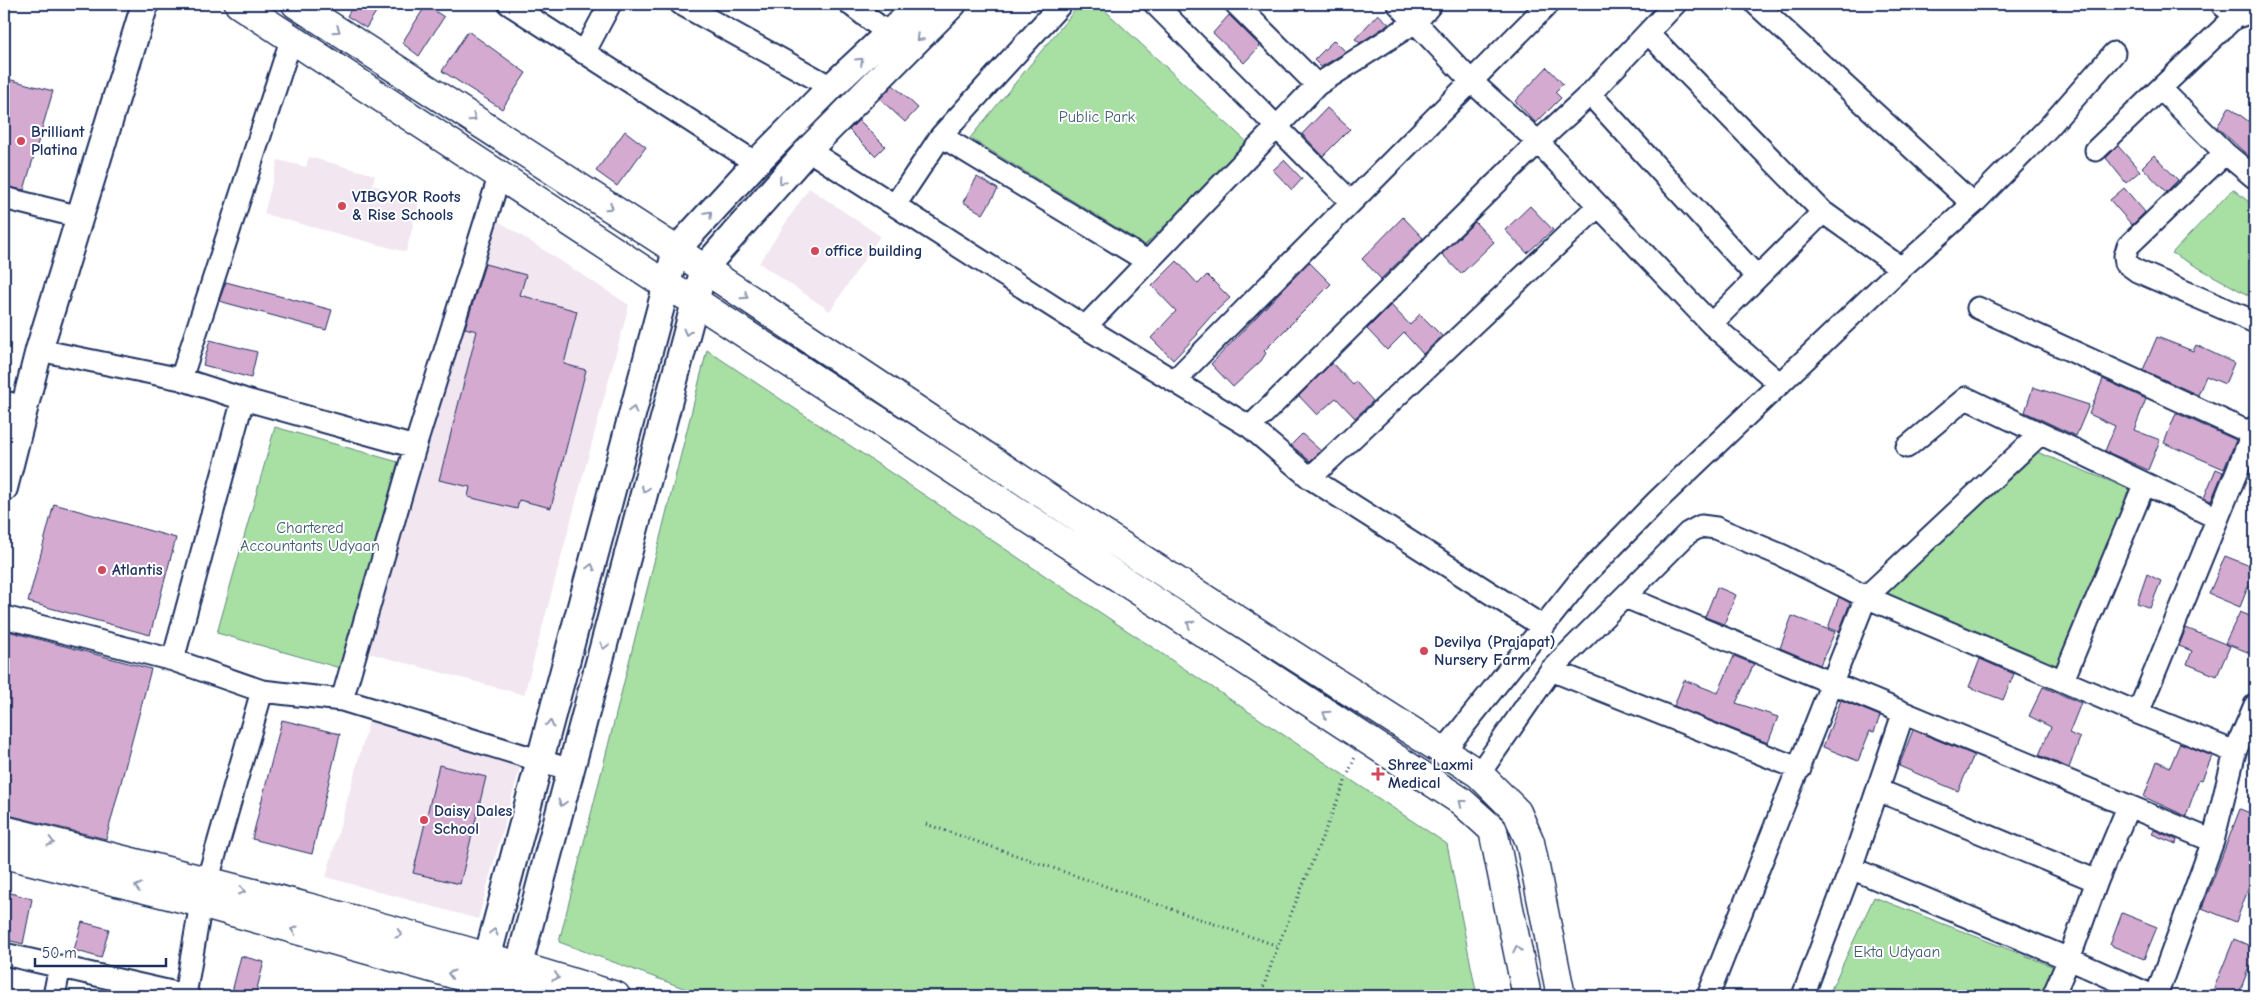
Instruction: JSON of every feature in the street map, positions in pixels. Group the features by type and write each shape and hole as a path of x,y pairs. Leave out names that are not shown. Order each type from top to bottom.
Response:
{"main road":[{"path":"239,4 292,37 666,285 695,301 1461,801 1493,830 1527,996"},
{"path":"296,4 704,268 1100,532 1479,774 1517,812 1530,842 1561,996"},
{"path":"4,830 482,979 518,987 616,996"},
{"path":"4,854 204,892"}],"street":[{"path":"4,488 14,405 39,350 145,4"},
{"path":"509,4 756,163"},
{"path":"584,53 610,4"},
{"path":"682,4 831,87"},
{"path":"850,4 889,34"},
{"path":"482,979 676,250 756,163 831,87 920,4"},
{"path":"518,987 571,770 704,268 808,150 953,4"},
{"path":"895,205 942,136 1061,4"},
{"path":"1154,4 1351,202"},
{"path":"1236,4 1317,85"},
{"path":"1398,4 1471,81 1538,142 1597,207 1711,324 1780,384"},
{"path":"1085,326 1317,85 1416,21 1431,4"},
{"path":"1174,381 1548,4"},
{"path":"1250,427 1538,142 1590,94 1649,34 1675,4"},
{"path":"1756,4 1973,204"},
{"path":"2096,150 2161,89 2226,22 2243,12"},
{"path":"1649,34 1823,212 1901,268"},
{"path":"181,379 292,37"},
{"path":"1442,752 1581,579 1658,501 1901,268 1973,204 2048,128 2114,53"},
{"path":"2161,89 2225,153 2255,178"},
{"path":"1590,94 1757,277"},
{"path":"942,136 1147,261"},
{"path":"808,150 1085,326 1250,427 1310,478 1542,626"},
{"path":"2225,153 2128,246 2125,256 2126,263 2136,271 2255,322"},
{"path":"342,700 415,447 500,174"},
{"path":"4,198 80,217"},
{"path":"1310,478 1597,207"},
{"path":"1711,324 1823,212"},
{"path":"1978,308 2254,432 2138,713"},
{"path":"39,350 181,379 243,399 415,447"},
{"path":"1908,447 1966,398 2039,435 2217,518"},
{"path":"173,660 243,399"},
{"path":"1708,996 1800,770 1866,597 2039,435"},
{"path":"2063,680 2144,485"},
{"path":"1479,774 1552,670 1693,528 1709,526 1781,555 1866,597 2138,713 2244,742"},
{"path":"1625,598 2128,808 2213,841"},
{"path":"4,617 173,660 262,691 342,700 571,770"},
{"path":"1552,670 1800,770"},
{"path":"4,954 60,966 123,990 187,996 204,892 262,691"},
{"path":"1851,868 2155,996 2213,841 2255,705"},
{"path":"1803,996 1851,868 1903,714"},
{"path":"1878,790 2097,881"},
{"path":"2053,996 2069,959 2097,881 2128,808"},
{"path":"54,996 60,966"}],"path":[{"path":"1260,996 1278,946 1363,738"},
{"path":"926,824 1278,946"}],"shaded area":[{"name":"VIBGYOR Roots & Rise Schools","path":"309,157 375,175 372,185 420,198 406,252 264,214 278,160 306,167"},
{"path":"809,188 880,236 830,311 759,263"},
{"path":"486,213 629,305 524,695 369,653"},
{"name":"Daisy Dales School","path":"369,721 521,764 478,919 326,877"}],"green space":[{"name":"Public Park","path":"1080,4 1098,4 1249,144 1145,245 970,138"},
{"path":"2233,189 2255,207 2255,299 2172,253"},
{"path":"707,350 1447,844 1477,996 705,996 559,942"},
{"name":"Chartered Accountants Udyaan","path":"275,427 398,462 340,668 217,633"},
{"path":"2032,450 2132,490 2056,668 1876,598"},
{"name":"Ekta Udyaan","path":"1874,897 2057,968 2044,996 1828,996"}],"building":[{"path":"354,4 381,4 366,28 347,16"},
{"path":"426,5 444,17 419,56 402,43"},
{"path":"1378,14 1389,24 1360,43 1355,39"},
{"path":"1229,15 1260,46 1244,63 1213,33"},
{"path":"468,31 526,73 502,109 442,71"},
{"path":"1334,40 1346,52 1321,67 1314,60"},
{"path":"1547,67 1563,84 1555,92 1561,98 1536,123 1515,101"},
{"name":"Brilliant Platina","path":"4,78 53,91 24,190 4,186"},
{"path":"893,85 918,108 905,122 880,99"},
{"path":"2229,107 2255,126 2255,162 2217,127"},
{"path":"1327,108 1350,129 1323,156 1302,134"},
{"path":"859,120 885,146 875,156 849,130"},
{"path":"625,131 646,147 617,186 596,171"},
{"path":"2118,146 2140,171 2126,183 2106,158"},
{"path":"2154,155 2178,180 2166,192 2142,167"},
{"path":"1284,160 1302,179 1292,190 1273,170"},
{"path":"977,177 998,189 983,214 963,202"},
{"path":"2124,188 2145,212 2132,225 2110,200"},
{"path":"1530,206 1553,230 1527,253 1505,230"},
{"path":"1403,217 1423,238 1381,279 1362,259"},
{"path":"1475,222 1494,242 1461,274 1442,254"},
{"path":"1177,261 1198,284 1207,275 1230,298 1212,315 1197,332 1198,334 1173,360 1151,338 1176,311 1152,286"},
{"path":"1309,262 1331,284 1264,351 1266,353 1261,361 1233,387 1211,364"},
{"path":"485,264 526,275 520,295 577,311 564,364 586,370 551,508 519,500 517,509 468,497 470,487 439,480 477,331 465,328"},
{"path":"226,282 332,310 326,330 219,301"},
{"path":"1391,305 1410,325 1420,314 1442,336 1423,354 1404,333 1387,350 1367,329"},
{"path":"2157,337 2193,351 2196,345 2234,363 2225,384 2206,376 2198,395 2143,370"},
{"path":"210,340 257,352 251,378 203,365"},
{"path":"1332,363 1353,385 1356,382 1373,401 1355,418 1336,398 1317,415 1299,396"},
{"path":"2103,379 2146,399 2134,430 2160,440 2148,470 2105,451 2115,426 2089,414"},
{"path":"2033,387 2089,405 2076,436 2025,412"},
{"path":"2176,413 2236,440 2224,469 2164,443"},
{"path":"1302,434 1321,451 1310,461 1291,445"},
{"path":"2216,469 2223,472 2211,501 2204,498"},
{"name":"Atlantis","path":"54,504 176,538 150,635 28,602"},
{"path":"2225,556 2255,568 2255,589 2248,587 2240,607 2209,594"},
{"path":"2147,574 2161,581 2150,608 2137,603"},
{"path":"1717,587 1736,595 1724,624 1705,617"},
{"path":"1839,597 1850,603 1839,632 1828,628"},
{"path":"2240,612 2255,618 2255,655 2225,643"},
{"path":"1792,616 1835,632 1820,665 1780,648"},
{"path":"2186,628 2230,646 2217,676 2187,664 2192,651 2179,646"},
{"path":"4,630 151,669 106,839 4,814"},
{"path":"1734,656 1754,664 1736,703 1778,717 1768,743 1674,706 1684,680 1718,693"},
{"path":"1980,659 2014,674 2003,700 1969,687"},
{"path":"2043,687 2081,703 2069,733 2080,738 2069,768 2039,755 2051,727 2029,716"},
{"path":"1841,700 1880,716 1874,732 1870,731 1858,761 1823,747"},
{"path":"282,720 340,734 312,854 252,839"},
{"path":"1913,730 1974,755 1958,791 1899,766"},
{"path":"2180,743 2212,756 2202,780 2199,779 2186,816 2144,797 2157,761 2170,767"},
{"path":"439,765 486,777 460,884 413,873"},
{"path":"2240,809 2255,815 2255,880 2252,879 2236,922 2202,908"},
{"path":"2154,830 2177,840 2176,844 2152,834"},
{"path":"4,891 32,899 23,944 4,939"},
{"path":"2122,913 2157,927 2144,959 2110,945"},
{"path":"82,922 109,929 101,958 74,950"},
{"path":"2234,939 2255,948 2255,973 2248,970 2238,996 2221,996 2212,993"},
{"path":"241,956 264,962 255,996 231,996"}],"place":[{"name":"Brilliant Platina","path":"21,141"},
{"name":"VIBGYOR Roots & Rise Schools","path":"342,206"},
{"name":"office building","path":"815,251"},
{"name":"Atlantis","path":"102,570"},
{"name":"Devilya (Prajapat) Nursery Farm","path":"1424,651"},
{"name":"Shree Laxmi Medical","path":"1378,774"},
{"name":"Daisy Dales School","path":"424,820"}]}
